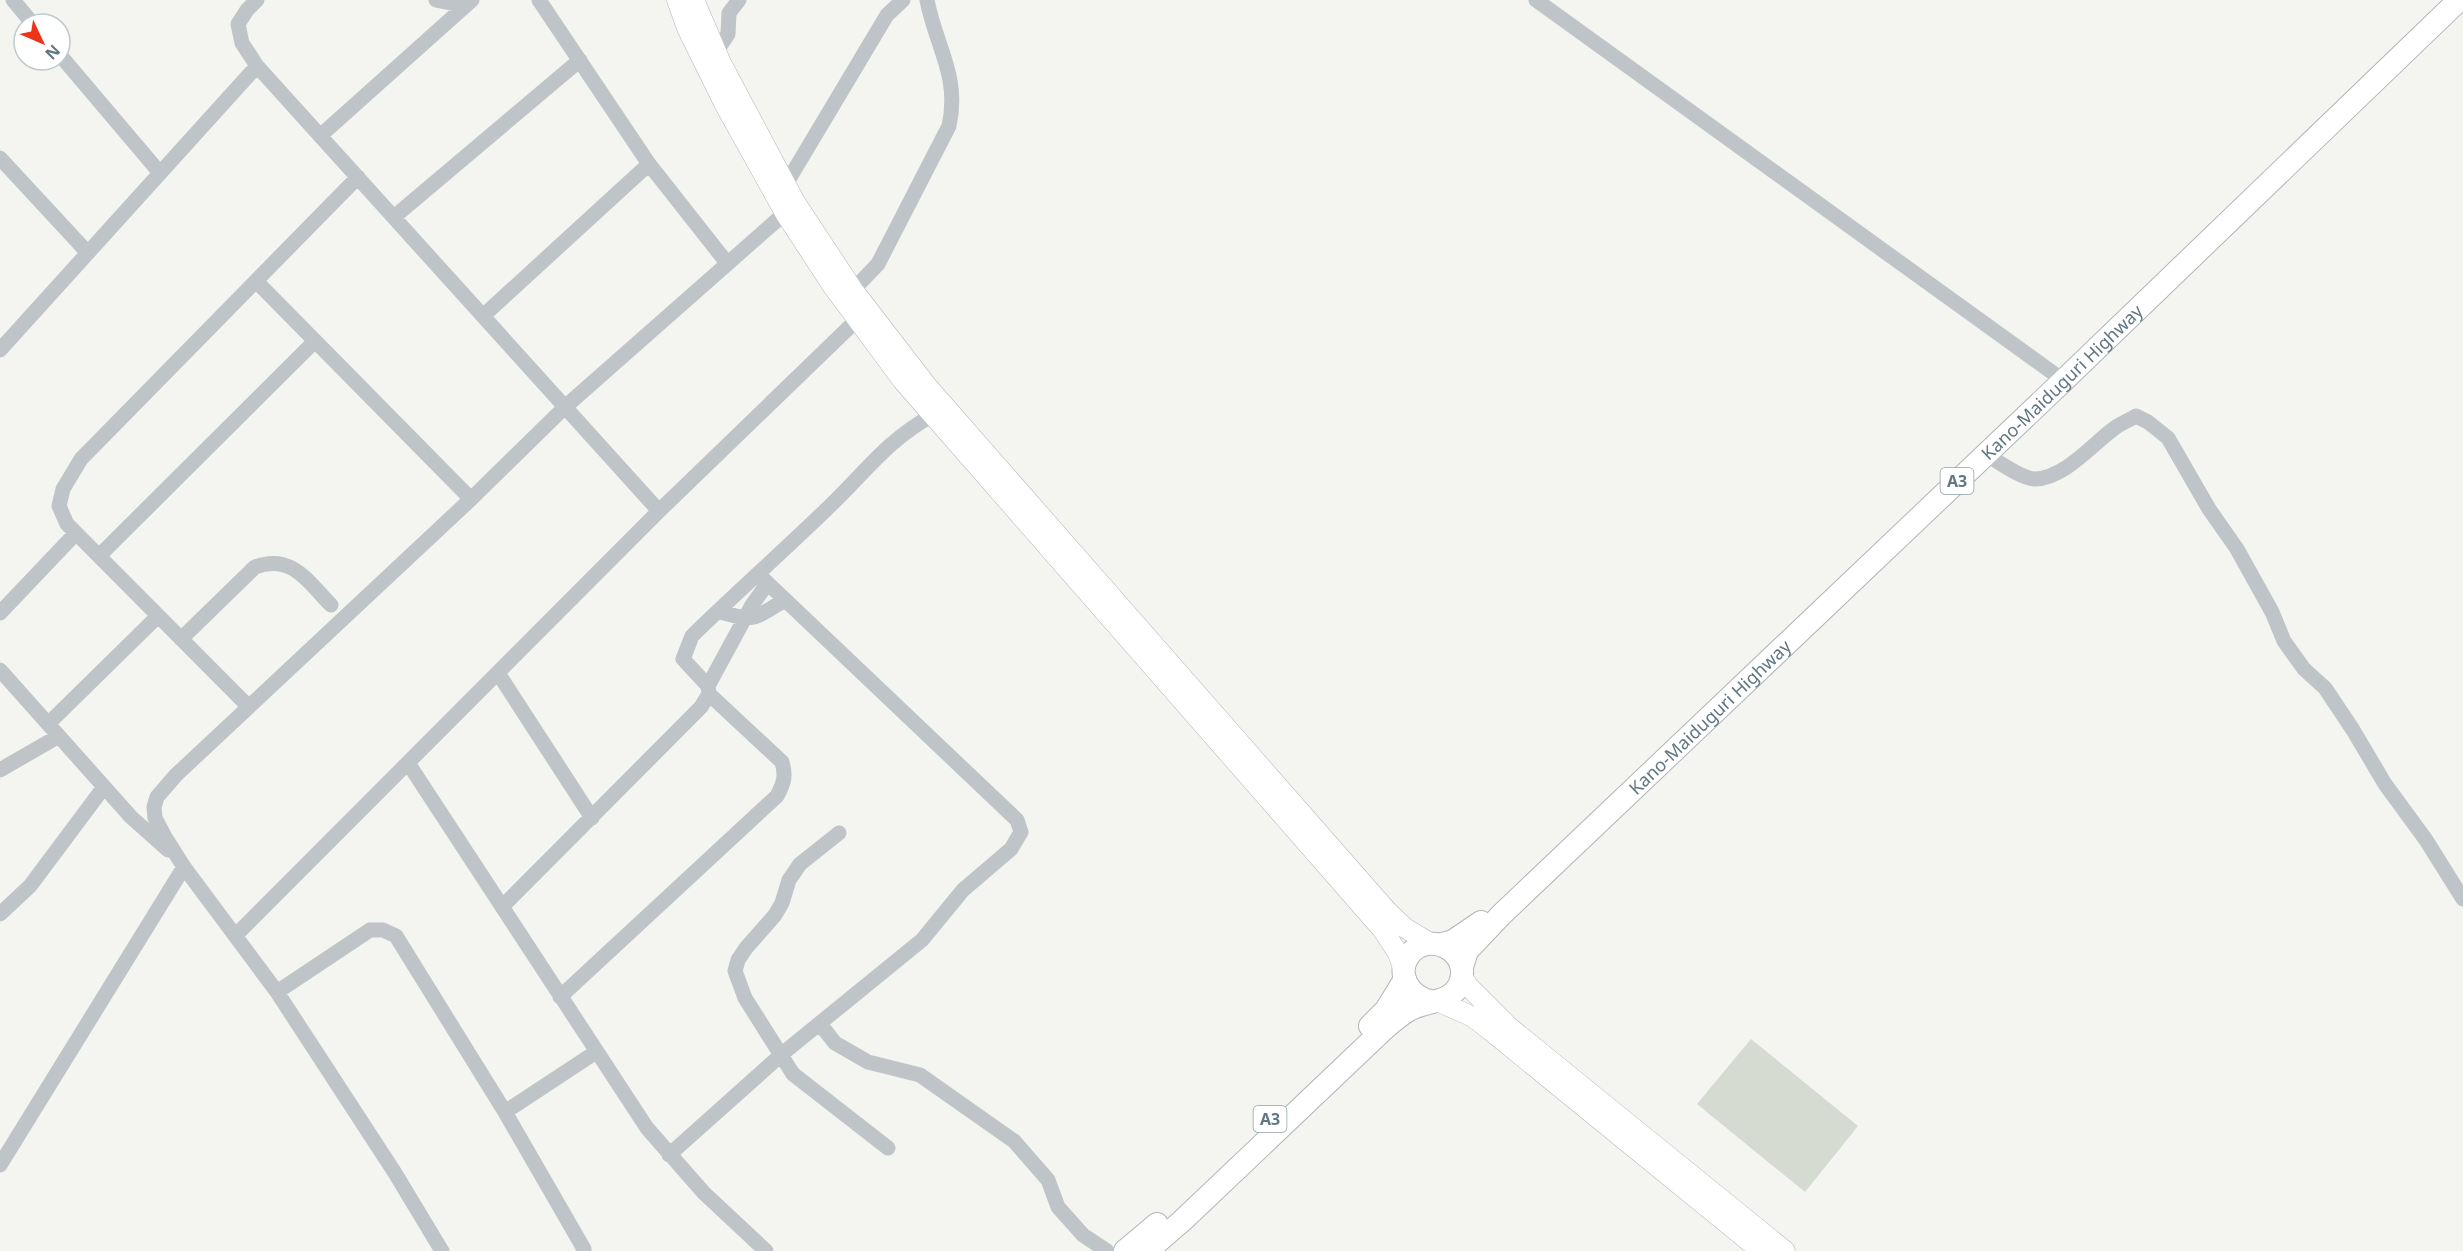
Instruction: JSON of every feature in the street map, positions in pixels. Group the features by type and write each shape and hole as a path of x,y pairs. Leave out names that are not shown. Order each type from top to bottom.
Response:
{"highway":[{"name":"Kano-Maiduguri Highway","path":"1462,971 1467,951 1501,915 1986,454 2057,378 2440,0"},
{"name":"Kano-Maiduguri Highway","path":"1436,944 1453,941 1478,925 1624,782 2459,0"},
{"path":"1436,944 1458,957 1462,971"},
{"name":"A3","path":"1125,1251 1386,1010 1404,975 1409,955 1415,949 1436,944"},
{"name":"A3","path":"1148,1251 1383,1030 1406,1011 1445,999 1456,990 1462,971"},
{"path":"1404,975 1414,994 1434,1001"}],"main road":[{"path":"677,0 687,28 726,107 784,213 862,314 1388,912 1413,934 1436,944"},
{"path":"694,0 716,52 786,184 853,290 862,314 903,381 1382,929 1398,953 1404,975"},
{"path":"1462,971 1468,986 1509,1027 1785,1251"},
{"path":"1434,1001 1473,1017 1761,1251"}],"street":[{"path":"13,0 23,12"},
{"path":"257,0 247,9 238,24 242,43 257,66 659,512"},
{"path":"436,0 469,3"},
{"path":"539,0 649,164 728,263"},
{"path":"716,52 728,34 729,13 739,0"},
{"path":"786,184 887,15 903,0"},
{"path":"853,290 878,264 949,126 954,104 950,74 927,0"},
{"path":"1536,0 2057,378"},
{"path":"320,136 469,3"},
{"path":"394,217 580,60"},
{"path":"0,350 257,66"},
{"path":"72,69 160,173"},
{"path":"0,158 88,253"},
{"path":"483,316 649,164"},
{"path":"248,706 67,524 59,506 63,489 81,459 358,177"},
{"path":"131,817 471,500 565,407 784,213"},
{"path":"256,281 471,500"},
{"path":"236,935 659,512 862,314"},
{"path":"99,556 315,341"},
{"path":"561,997 777,796 784,784 785,773 782,762 708,690 682,659 692,636 718,611 763,579 886,447 914,425 933,415"},
{"path":"1986,454 2014,471 2034,479 2060,471 2087,453 2113,429 2136,416 2148,422 2168,438 2209,509 2237,549 2272,612 2284,641 2304,669 2325,688 2385,784 2426,840 2463,899"},
{"path":"0,613 76,533"},
{"path":"181,639 255,567 267,562 294,567 331,605"},
{"path":"669,1155 782,1054 922,940 963,890 1011,849 1021,832 1017,820 763,579"},
{"path":"502,907 691,718 708,690 763,579"},
{"path":"718,611 744,619 757,617 785,600"},
{"path":"48,724 158,616"},
{"path":"0,670 131,817 156,841 173,853"},
{"path":"498,673 592,818"},
{"path":"0,770 59,736"},
{"path":"408,763 642,1120 669,1155 704,1193 766,1251"},
{"path":"166,786 157,796 154,807 155,818 173,853 277,992 395,1173 442,1251"},
{"path":"0,914 30,886 104,787"},
{"path":"839,833 800,864 789,880 776,915 763,926 738,960 735,971 746,998 793,1074 888,1148"},
{"path":"0,1164 184,867"},
{"path":"277,992 370,930 383,930 396,936 505,1112 584,1248 583,1251"},
{"path":"820,1023 835,1042 868,1062 920,1075 1014,1142 1048,1180 1058,1207 1083,1235 1107,1251"},
{"path":"505,1112 596,1052"}],"shaded area":[{"path":"1751,1039 1858,1126 1805,1192 1697,1104"}]}
